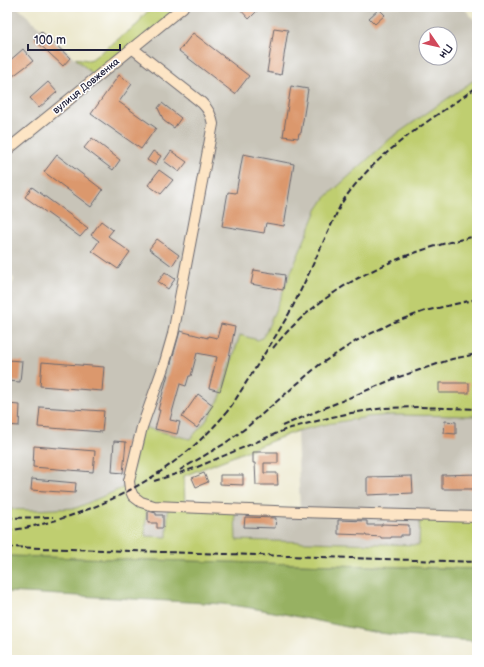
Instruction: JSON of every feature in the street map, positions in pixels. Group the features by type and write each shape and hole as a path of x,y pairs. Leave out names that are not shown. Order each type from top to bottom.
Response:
{"street":[{"name":"вулиця Довженка","path":"7,150 183,7"},
{"path":"132,48 202,103 208,109 213,124 172,334 165,362 142,427 130,478 129,485 132,494 141,502 154,506 300,512 477,516"}],"shaded area":[{"path":"7,7 17,7 96,77 183,7 463,7 477,23 477,78 391,138 321,204 266,332 262,338 258,340 240,335 220,398 206,421 190,439 142,428 129,485 82,506 70,509 7,509 7,301 14,279 7,272"},
{"path":"393,415 477,416 477,517 419,545 236,540 235,510 300,512 297,431 368,417"},
{"path":"147,504 168,507 167,537 145,537"}],"green space":[{"path":"162,7 183,7 96,77 75,58 88,60 92,59 138,24 148,11"},
{"path":"477,78 477,416 393,415 368,417 297,431 184,476 185,508 235,510 236,540 419,545 420,515 477,517 477,569 7,556 7,509 32,510 76,508 129,485 142,427 190,439 206,421 220,398 240,335 258,340 262,338 266,332 317,210 325,198 391,138","holes":["147,505 168,507 167,537 145,536"]},
{"path":"7,556 477,569 477,641 412,637 373,632 280,613 223,604 7,592"}],"building":[{"path":"238,7 256,7 258,10 249,19"},
{"path":"379,9 385,15 375,24 369,18"},
{"path":"274,28 288,30 281,75 267,72"},
{"path":"41,31 70,58 63,66 34,39"},
{"path":"193,33 249,76 235,94 179,51"},
{"path":"23,49 33,61 13,76 7,69 7,63"},
{"path":"119,75 132,84 119,102 156,128 141,149 91,114"},
{"path":"48,82 57,92 39,108 30,98"},
{"path":"291,86 308,89 301,133 299,133 298,138 283,136"},
{"path":"162,103 181,118 174,128 164,121 158,108"},
{"path":"92,138 120,160 113,170 84,148"},
{"path":"153,151 161,156 155,165 147,160"},
{"path":"171,151 187,162 179,172 164,161"},
{"path":"243,154 294,164 284,226 266,223 264,233 222,226 228,192 236,193"},
{"path":"57,155 103,190 91,207 44,172"},
{"path":"159,170 173,180 161,194 148,185"},
{"path":"32,187 88,228 80,237 25,197"},
{"path":"101,221 113,230 108,236 130,252 118,269 92,251 99,241 91,235"},
{"path":"157,239 179,255 172,266 149,249"},
{"path":"254,270 285,275 283,290 251,284"},
{"path":"165,272 175,279 168,289 158,282"},
{"path":"221,324 235,327 228,363 220,391 209,388 217,357 197,353 191,376 189,376 186,386 180,384 170,420 180,422 177,434 155,429 160,410 158,410 180,331 208,338 208,336 217,338"},
{"path":"7,360 22,361 20,382 7,381"},
{"path":"42,362 104,367 102,391 40,386"},
{"path":"439,383 469,383 469,393 439,393"},
{"path":"198,394 213,405 197,428 182,417"},
{"path":"7,404 20,405 19,426 7,425"},
{"path":"40,407 104,411 102,432 38,427"},
{"path":"445,421 456,422 456,434 444,433"},
{"path":"114,441 126,442 123,473 112,472"},
{"path":"34,446 95,451 93,472 33,467"},
{"path":"253,452 278,452 278,463 264,463 264,473 277,473 278,485 256,485"},
{"path":"204,473 208,482 196,487 192,478"},
{"path":"477,474 477,489 442,489 442,475"},
{"path":"220,475 243,475 243,485 220,484"},
{"path":"412,476 413,493 367,495 367,477"},
{"path":"32,479 76,483 75,493 31,490"},
{"path":"148,511 156,513 156,515 163,515 163,528 157,528 157,523 148,523"},
{"path":"245,517 276,518 275,528 244,527"},
{"path":"338,520 367,521 367,525 409,525 409,535 381,538 366,535 338,534"}],"railway":[{"path":"7,531 66,517 123,494 175,461 199,442 229,409 278,332 292,308 341,204 354,186 369,169 403,140 477,87"},
{"path":"273,348 293,326 315,306 339,289 365,274 420,251 477,236"},
{"path":"180,470 224,444 246,428 319,365 356,341 394,322 425,311 477,299"},
{"path":"282,426 396,378 452,359 477,354"},
{"path":"154,481 195,468 287,429 332,417 385,408 418,407 477,409"},
{"path":"7,518 53,517"},
{"path":"7,547 477,562"}]}
